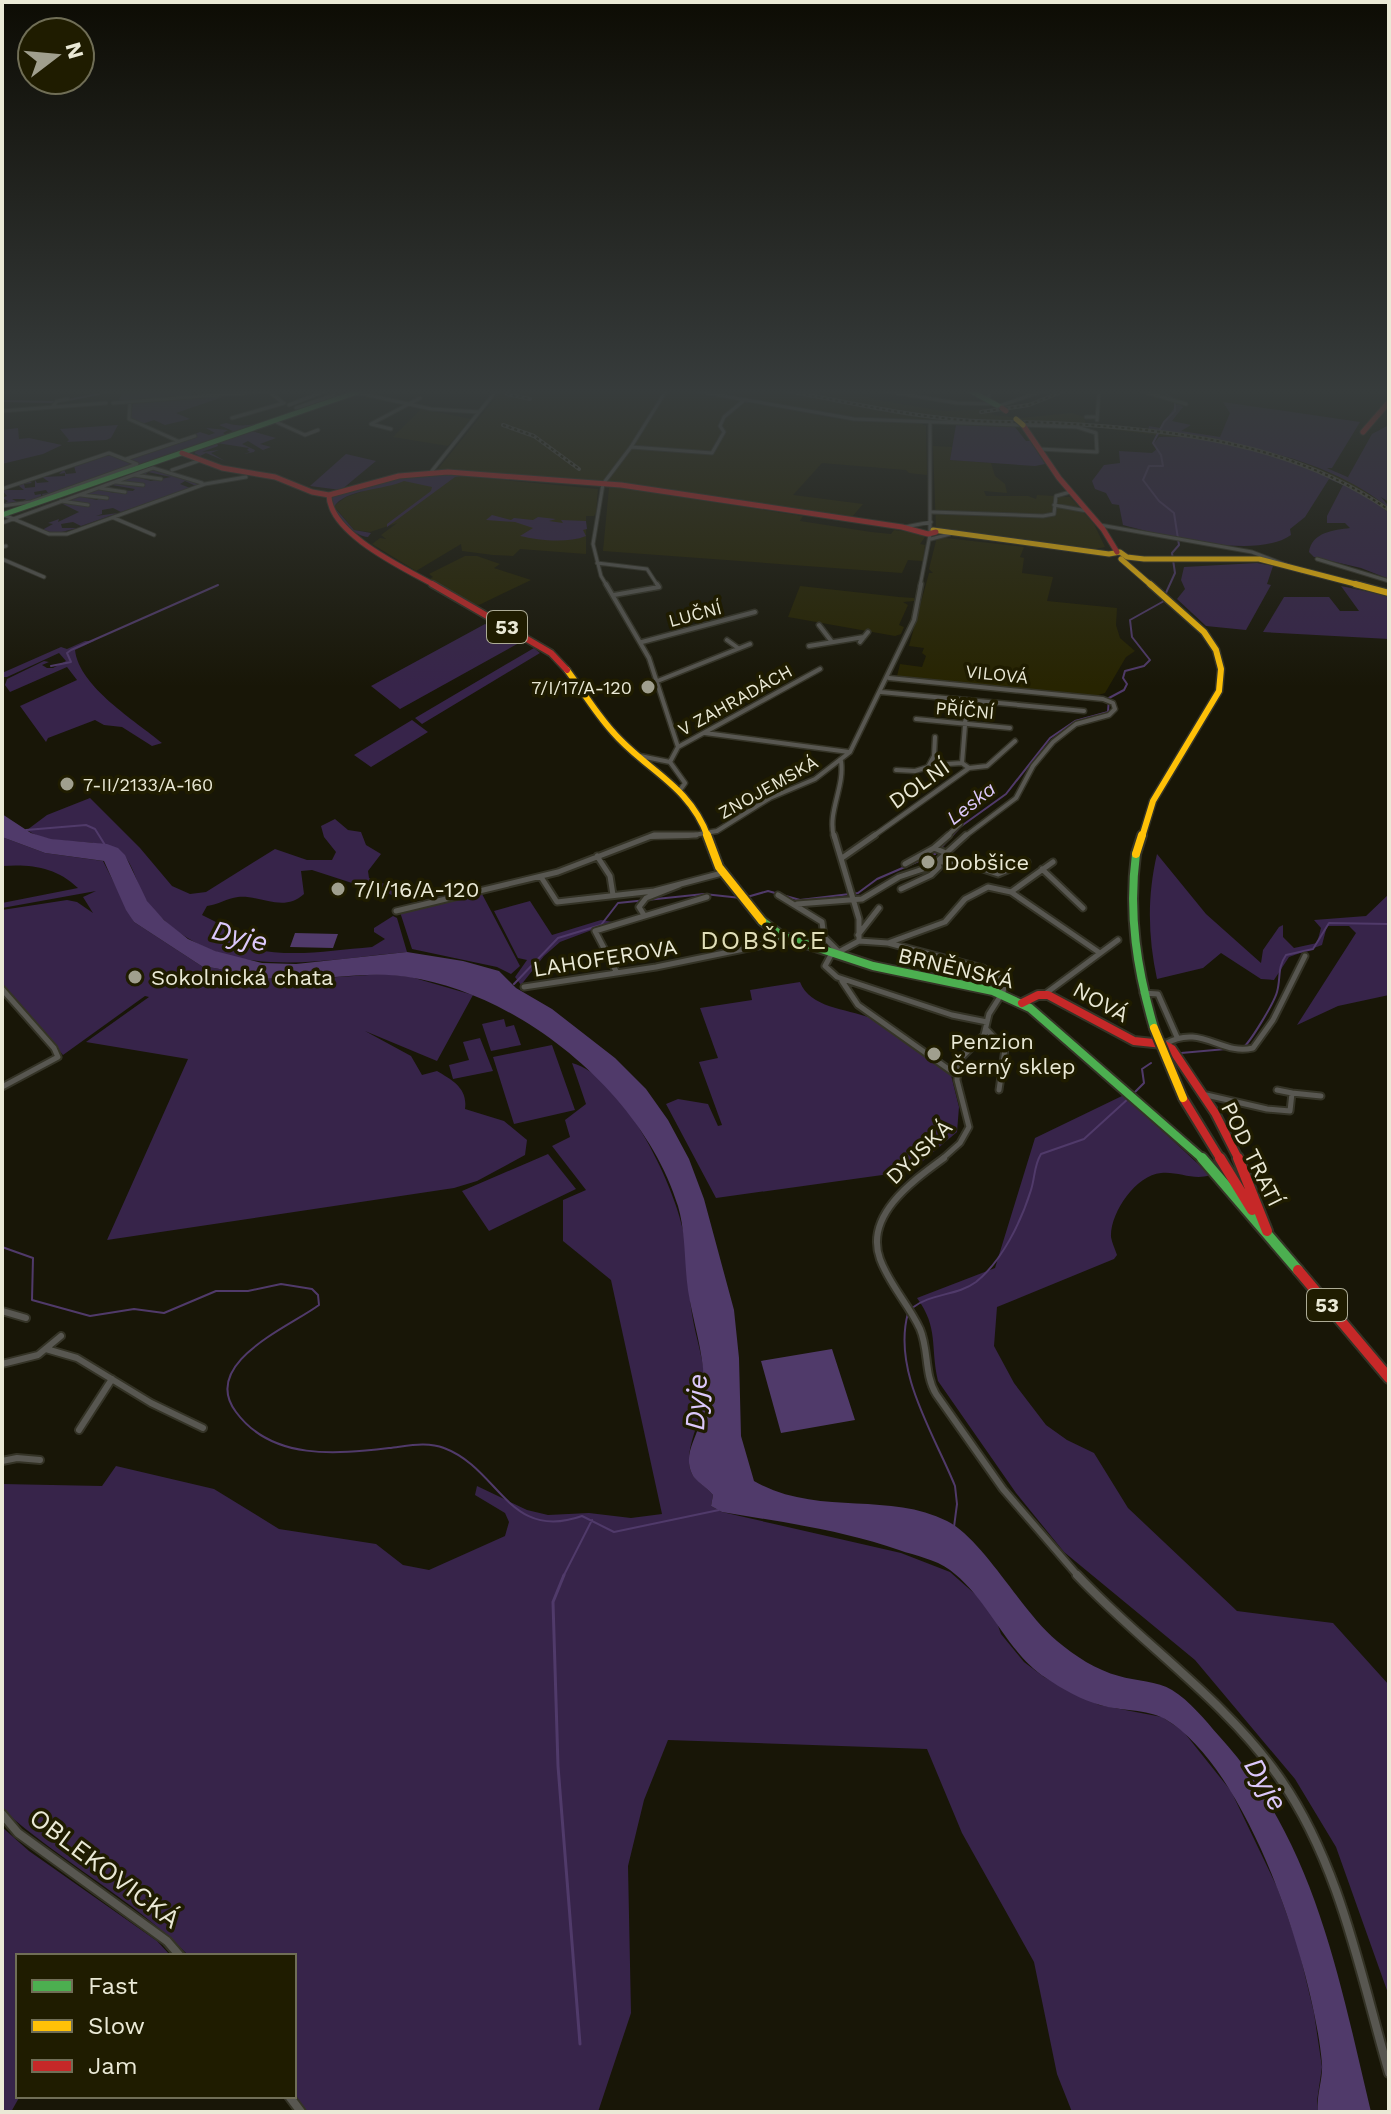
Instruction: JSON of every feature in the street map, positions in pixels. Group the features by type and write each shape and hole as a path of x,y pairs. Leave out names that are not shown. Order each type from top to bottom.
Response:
{"main road":[{"path":"4,515 77,490"},
{"path":"306,490 329,495 349,490"},
{"path":"642,490 1118,556 1187,561 1259,559 1389,593"},
{"path":"1070,492 1100,525 1118,556 1209,638 1216,653 1221,681 1219,691 1179,753 1152,803 1140,840 1134,870 1132,928 1142,993 1183,1098 1267,1231"},
{"name":"BRNĚNSKÁ","path":"329,495 329,508 352,533 375,551 551,653 567,670 609,729 680,790 694,809 723,873 762,923 784,937 895,972 1003,994 1022,1003 1146,1107 1216,1174 1267,1231"},
{"name":"NOVÁ","path":"1022,1003 1045,994 1134,1041 1164,1045"},
{"name":"POD TRATÍ","path":"1164,1045 1176,1053 1200,1091 1262,1212 1267,1231"},
{"path":"1216,1174 1246,1202"},
{"name":"53","path":"1267,1231 1389,1378"}],"street":[{"path":"4,515 65,490"},
{"path":"4,515 25,516 32,510 91,490"},
{"path":"108,490 125,492"},
{"path":"4,515 55,535 74,532 190,490"},
{"path":"602,490 593,540 597,563 601,576 642,642 678,747"},
{"name":"ZNOJEMSKÁ","path":"706,833 721,829 761,803 815,779 850,752 889,678 914,620 930,532 931,490"},
{"path":"932,512 1018,517 1054,514 1056,496 1070,492"},
{"path":"77,494 107,498"},
{"path":"58,501 88,505"},
{"path":"1054,505 1087,511"},
{"path":"112,517 154,535"},
{"path":"1100,525 1234,551 1248,551 1302,571"},
{"path":"2,559 44,577"},
{"path":"1317,559 1389,581"},
{"path":"597,563 647,569 659,587 614,595"},
{"name":"LUČNÍ","path":"642,642 755,612"},
{"path":"819,625 832,642"},
{"path":"809,646 866,634 860,642"},
{"path":"727,640 738,648"},
{"path":"655,682 750,644"},
{"name":"V ZAHRADÁCH","path":"670,762 678,747 820,669"},
{"name":"VILOVÁ","path":"889,678 1104,699 1113,703 1113,712 1076,724 1053,742 1033,766 1016,798 940,851"},
{"name":"VILOVÁ","path":"881,692 1084,711"},
{"path":"962,763 967,700"},
{"name":"PŘÍČNÍ","path":"916,719 1010,728"},
{"path":"704,733 850,752"},
{"path":"931,765 936,759 935,737"},
{"name":"DOLNÍ","path":"842,858 969,768 987,766 1015,741"},
{"name":"BRNĚNSKÁ","path":"640,756 670,762 685,783 680,790"},
{"path":"936,759 943,764"},
{"path":"841,761 843,775 831,826 859,919 859,938"},
{"path":"896,770 915,771 931,765 962,763 969,768"},
{"path":"901,889 931,875 939,867 940,851 960,824"},
{"path":"396,911 541,877 656,835 684,837 706,833"},
{"path":"905,864 940,851"},
{"path":"597,855 610,876 613,895"},
{"path":"797,904 868,896 891,881 937,862 962,862 998,874 1027,862"},
{"path":"1011,892 1053,862"},
{"path":"1042,869 1083,908"},
{"path":"541,877 557,902 679,885 723,873"},
{"path":"644,915 641,902 679,885"},
{"path":"888,943 945,922 965,899 984,888 1011,892 1100,953"},
{"path":"778,895 822,922 824,937 835,952"},
{"path":"617,973 595,931 707,897"},
{"path":"859,938 888,943 908,952 994,973 1005,979 1003,994 987,1022 987,1030 982,1039 959,1057 954,1073 858,1005 840,979 825,966 835,952 859,938 879,908"},
{"name":"LAHOFEROVA","path":"524,987 773,943 784,937"},
{"path":"1045,994 1118,940"},
{"path":"1164,1045 1178,1037 1196,1036 1243,1050 1253,1048 1266,1032 1305,956"},
{"path":"840,979 952,1015 987,1022"},
{"path":"2,989 54,1048 58,1057 2,1087"},
{"path":"1142,993 1158,994 1178,1037"},
{"path":"987,1030 1005,1049 999,1090"},
{"name":"DYJSKÁ","path":"954,1073 970,1121 967,1135 903,1190 875,1236 877,1259 901,1294 922,1334 925,1371 938,1399 1010,1499 1081,1580 1181,1671 1249,1741 1293,1799 1336,1892 1389,2073"},
{"path":"1277,1090 1321,1096"},
{"name":"POD TRATÍ","path":"1200,1091 1257,1110 1290,1111 1292,1093"},
{"path":"2,1311 26,1318"},
{"path":"2,1364 38,1355 61,1336"},
{"path":"46,1349 77,1358 151,1403 203,1428"},
{"path":"79,1430 112,1379"},
{"path":"2,1461 17,1458 40,1460"},
{"name":"OBLEKOVICKÁ","path":"2,1814 18,1833 44,1854 167,1941 178,1954"}],"shaded area":[{"path":"2,490 61,490 43,496 48,493 46,490 34,492 35,495 41,494 41,497 21,503 26,499 12,499 19,503 2,505 8,501 2,498 7,496"},
{"path":"95,490 114,493 119,490 185,490 121,512 113,508 102,510 102,514 96,516 118,513 81,526 73,522 61,524 62,528 77,528 54,534 42,530 53,524 48,523 59,519 58,522 79,512 61,503 81,505 63,501 78,496 97,500 100,498 82,495"},
{"path":"357,490 371,490 346,497 334,507 331,498"},
{"path":"368,490 598,490 596,513 586,516 586,554 520,549 513,556 493,555 462,551 461,544 416,571 372,544 380,538 386,539 381,535 397,523 370,532 354,530 334,506 346,497"},
{"path":"438,490 387,527 387,524 431,491"},
{"path":"609,490 633,490 803,516 800,521 871,532 891,534 894,530 918,533 925,537 920,544 925,545 923,561 908,560 902,573 603,551"},
{"path":"664,490 798,490 793,495 863,504 852,517"},
{"path":"935,490 1006,490 1007,493 984,491 986,496 1028,496 1036,499 1037,495 1070,497 1094,524 1105,547 1091,550 936,529"},
{"path":"1097,490 1322,490 1305,517 1290,529 1291,535 1256,546 1210,544 1123,525 1119,505 1112,504 1106,493"},
{"path":"1341,490 1354,490 1389,513 1389,579 1361,568 1314,557 1309,552 1319,536 1350,528 1345,523 1327,523 1327,516"},
{"path":"1357,490 1363,490 1384,504 1389,513"},
{"path":"1363,490 1371,490 1389,508"},
{"path":"1369,490 1389,490 1389,502"},
{"path":"334,507 354,530 371,533 368,537 362,536 350,528"},
{"path":"492,515 511,520 533,520 538,517 563,523 561,520 586,521 587,529 583,530 586,536 561,541 520,536 533,528 515,522 486,520"},
{"path":"937,537 1024,547 1020,557 1024,558 1022,573 1053,577 1047,601 1117,608 1116,625 1120,638 1135,651 1126,657 1105,693 1095,696 897,676 900,664 922,667 926,656 922,653 924,648 909,646 929,573 933,573 929,569"},
{"path":"465,556 477,556 500,564 494,568 531,580 479,605 471,604 428,580 433,577 429,574"},
{"path":"1257,563 1273,566 1267,584 1271,585 1246,630 1206,626 1177,599 1185,589 1181,580 1184,567"},
{"path":"800,586 914,598 914,601 903,602 908,605 899,625 904,627 901,634 895,636 788,617"},
{"path":"1341,586 1389,596 1389,639 1263,632 1284,597 1329,597 1340,611 1359,611"},
{"path":"485,624 519,643 400,709 371,686"},
{"path":"85,641 94,641 75,650 87,677 110,702 162,743 152,746 122,727 104,725 95,720 48,738 46,742 20,706 77,680 67,667 10,692 5,685 7,679 44,661 49,662 42,665 53,668 66,661 59,653 7,677 2,677 2,673 61,647 67,649"},
{"path":"534,648 540,653 422,724 415,718"},
{"path":"412,720 428,732 371,767 354,755"},
{"path":"90,798 140,848 172,886 190,894 206,892 275,849 307,860 332,860 336,852 324,837 321,826 335,819 348,830 361,832 366,845 381,854 368,871 369,878 398,889 402,896 398,899 375,885 352,883 312,870 301,871 304,894 296,900 280,903 234,898 207,906 202,915 222,925 230,941 282,953 372,947 385,939 374,932 374,928 393,916 397,918 407,952 311,962 279,962 248,960 217,952 189,939 149,905 128,861 120,852 98,844 50,839 27,830 47,815"},
{"path":"2,814 31,833 51,839 107,844 118,848 125,855 147,901 164,920 188,939 215,951 262,963 296,964 407,952 463,961 499,971 516,988 552,1009 615,1058 646,1089 668,1120 689,1159 704,1199 734,1310 741,1436 754,1481 802,1498 901,1507 947,1521 961,1530 989,1559 1043,1628 1064,1647 1102,1670 1166,1687 1179,1694 1197,1711 1252,1777 1279,1820 1301,1866 1334,1962 1371,2112 1318,2112 1322,2064 1306,1978 1291,1927 1249,1825 1224,1780 1196,1744 1165,1719 1093,1703 1046,1678 1020,1654 964,1582 938,1563 856,1537 722,1512 711,1506 713,1495 694,1477 689,1460 701,1415 703,1375 678,1206 661,1165 638,1126 608,1089 573,1056 535,1028 494,1004 451,987 393,975 259,979 203,967 134,922 104,861 45,853 2,837"},
{"path":"2,837 45,853 103,861 134,922 203,967 259,979 384,974 411,977 473,995 437,1061 365,1031 411,1056 422,1075 437,1071 453,1081 464,1095 465,1109 504,1121 527,1140 525,1155 477,1181 454,1188 107,1240 188,1059 86,1042 149,997 145,996 63,1055 2,986 2,910 67,900 77,902 93,913 83,897 96,891 2,908 2,903 78,888 61,875 43,868 2,866"},
{"path":"1157,854 1206,914 1261,963 1263,950 1279,927 1283,925 1283,937 1294,948 1317,943 1321,928 1314,920 1366,916 1389,894 1389,995 1338,1006 1297,1025 1356,933 1349,926 1327,926 1322,945 1289,957 1274,980 1261,979 1221,953 1203,968 1157,979 1150,917"},
{"path":"481,892 520,966 511,974 497,967 412,949 400,912"},
{"path":"530,901 552,935 601,920 613,922 560,942 544,956 521,985 515,977 527,960 518,958 494,911"},
{"path":"295,933 338,934 333,948 290,947"},
{"path":"800,982 805,991 822,1003 885,1025 951,1075 959,1107 957,1132 911,1171 716,1198 666,1104 678,1099 708,1104 718,1126 722,1125 699,1062 718,1058 700,1008 752,1000 750,990"},
{"path":"504,1019 506,1027 514,1025 521,1045 491,1051 482,1024"},
{"path":"480,1038 493,1071 453,1079 449,1065 469,1060 463,1042"},
{"path":"552,1045 575,1110 514,1124 493,1057"},
{"path":"572,1063 591,1072 626,1109 657,1159 677,1210 685,1240 690,1303 705,1382 704,1402 691,1445 689,1465 694,1477 713,1495 711,1506 722,1512 901,1553 950,1572 992,1609 1001,1634 1024,1662 1044,1677 1099,1705 1162,1717 1183,1731 1231,1791 1277,1887 1298,1946 1314,2013 1322,2067 1318,2112 1072,2112 1057,2074 1034,1962 962,1833 927,1749 668,1740 644,1800 628,1866 631,2013 598,2112 307,2112 296,2097 296,1954 187,1954 144,1916 2,1809 2,1484 102,1486 116,1466 214,1489 279,1529 376,1544 403,1565 429,1570 505,1536 509,1522 505,1513 475,1495 477,1486 527,1510 548,1515 589,1513 631,1518 662,1514 611,1280 563,1241 563,1200 586,1190 552,1146 570,1137 565,1120 586,1104"},
{"path":"1124,1095 1210,1175 1198,1177 1161,1173 1142,1180 1126,1197 1115,1217 1111,1237 1117,1255 1114,1259 997,1307 994,1346 1014,1383 1046,1425 1094,1453 1128,1508 1237,1611 1333,1623 1389,1685 1389,1996 1336,1847 1295,1779 1195,1660 1064,1552 1016,1493 938,1381 931,1328 917,1298 995,1268 1035,1138"},
{"path":"548,1154 576,1189 489,1231 462,1191"},
{"path":"832,1349 855,1420 781,1433 761,1361"},
{"path":"2,1827 29,1851 157,1941 169,1954 16,1954 16,2098 19,2098 11,2112 2,2112"}],"waterway":[{"name":"Leska","path":"1150,490 1174,513 1179,545 1172,553 1175,573 1165,595"},
{"path":"51,666 71,662 67,653 71,650 218,585"},
{"name":"Leska","path":"747,897 768,891 800,900 858,893 877,879 935,854 960,827 1006,794 1050,738 1075,721 1108,712 1109,698 1124,690 1127,684 1123,678 1125,671 1144,666 1150,660 1132,637 1130,620 1164,601"},
{"path":"26,830 86,825 95,829 105,845"},
{"name":"Leska","path":"514,984 558,938 601,925 618,903 704,894 741,898"},
{"path":"1244,1047 1275,997 1281,964 1286,955 1313,949 1329,923 1389,924"},
{"path":"1181,1053 1226,1049"},
{"path":"1134,1093 1144,1083 1142,1069 1151,1063"},
{"path":"912,1308 976,1282 994,1263 1016,1228 1041,1154 1084,1139 1129,1098"},
{"path":"2,1247 33,1258 32,1300 90,1316 134,1309 164,1313 216,1291 248,1291 281,1284 312,1289 318,1295 319,1305 253,1348 229,1378 228,1394 236,1412 251,1428 287,1447 306,1451 348,1452 437,1446 463,1458 506,1500 537,1519 557,1521 582,1516 592,1521"},
{"path":"908,1313 905,1335 910,1380 955,1486 957,1504 954,1527"},
{"path":"592,1521 614,1532 719,1510"},
{"path":"564,1575 592,1521"},
{"path":"564,1575 553,1602 558,1766 580,2044"}],"railway":[{"path":"1355,490 1389,510"}],"traffic: fast":[{"path":"2,515 75,490"},
{"path":"1136,854 1132,898 1134,942 1154,1028"},
{"path":"762,921 782,936 873,966 993,991 1030,1008 1199,1154 1298,1270"}],"traffic: slow":[{"path":"933,530 1109,554 1120,552 1127,557 1144,559 1259,559 1389,593"},
{"path":"1121,559 1204,632 1216,650 1221,669 1219,691 1153,801 1136,854"},
{"path":"567,670 613,733 671,781 688,800 704,826 719,867 762,921"},
{"path":"1154,1028 1183,1098"}],"traffic: jam":[{"path":"306,490 329,495 337,518 368,547 551,653 567,670"},
{"path":"329,495 349,490"},
{"path":"652,490 902,527 928,534 936,532"},
{"path":"1069,490 1103,529 1117,552"},
{"path":"1022,1003 1038,995 1048,995 1134,1041 1163,1044 1172,1049 1227,1136 1250,1183 1267,1231"},
{"path":"1183,1098 1252,1210"},
{"path":"1298,1270 1389,1378"}],"place":[{"name":"7/I/17/A-120","path":"648,687"},
{"name":"7-II/2133/A-160","path":"67,784"},
{"name":"Dobšice","path":"928,862"},
{"name":"7/I/16/A-120","path":"338,889"},
{"name":"Sokolnická chata","path":"135,977"},
{"name":"Penzion Černý sklep","path":"934,1054"}],"district":[{"name":"DOBŠICE","path":"764,940"}],"water label":[{"name":"Dyje","path":"240,936"},
{"name":"Dyje","path":"696,1402"},
{"name":"Dyje","path":"1266,1784"}]}
